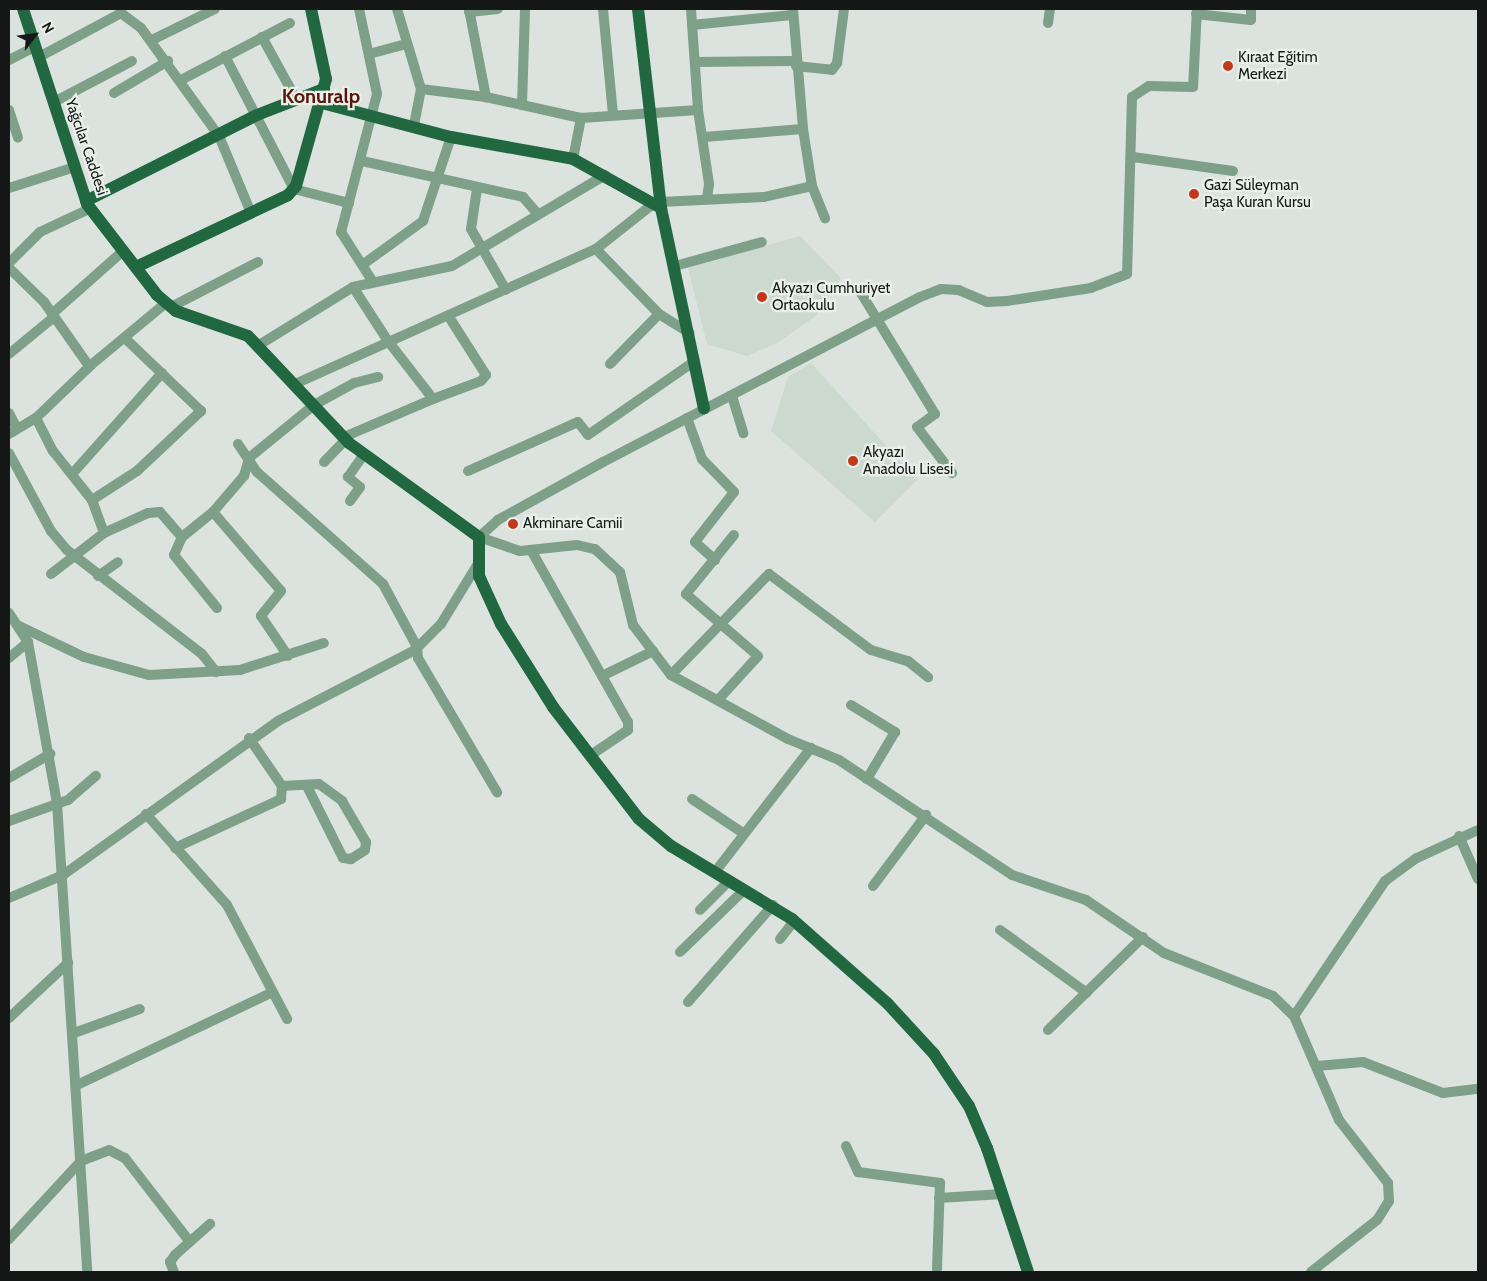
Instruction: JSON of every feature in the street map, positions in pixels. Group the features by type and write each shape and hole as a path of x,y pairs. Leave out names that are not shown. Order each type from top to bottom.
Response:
{"main road":[{"name":"Yağcılar Caddesi","path":"23,9 89,204 123,251 169,305"},
{"path":"136,267 251,213 294,188 322,103 326,78 311,9"},
{"path":"638,9 658,205 675,266 704,408"},
{"path":"89,204 257,115 295,98 324,89"},
{"path":"322,103 451,137 573,160 605,175 658,205"},
{"path":"169,305 248,336 259,345 345,438 364,454 479,537 479,576 501,624 553,707 639,819 671,846 744,890 773,905 794,921 888,1004 934,1054 969,1106 1003,1194 1028,1272"}],"street":[{"path":"152,40 215,9"},
{"path":"359,9 377,94 362,161 341,232 365,263 373,282"},
{"path":"397,9 421,89 414,126"},
{"path":"486,97 469,10 498,9"},
{"path":"522,105 525,9"},
{"path":"603,9 613,114"},
{"path":"691,9 698,110 704,137 707,199"},
{"path":"696,62 795,63 832,70 837,63 844,9"},
{"path":"1048,23 1050,9"},
{"path":"1251,9 1251,20 1197,12 1193,87 1148,86 1132,96 1133,156 1127,274 1118,280 1007,301 987,302 959,290 941,289 874,320 732,396 704,408 498,520 479,537 520,551 577,545 596,550 620,572 633,625 671,675 867,779 926,815 1012,875 1086,900 1164,953 1273,996 1294,1016 1317,1066 1324,1093 1339,1120 1388,1183 1388,1201 1377,1220 1311,1272"},
{"path":"692,25 793,12 795,63 803,129 812,186 825,218"},
{"path":"9,60 37,52 121,13 152,40 218,136 251,213"},
{"path":"181,80 290,23"},
{"path":"262,37 295,98"},
{"path":"369,54 406,44"},
{"path":"225,56 294,188 349,203"},
{"path":"54,102 132,61"},
{"path":"114,93 168,61"},
{"path":"421,89 486,97 581,118 613,114 698,110"},
{"path":"9,110 18,138"},
{"path":"573,160 581,118"},
{"path":"704,137 803,129"},
{"path":"365,263 423,221 451,137"},
{"path":"1133,156 1232,171"},
{"path":"362,161 477,189 523,197 538,214"},
{"path":"9,188 75,167"},
{"path":"259,345 354,287 452,266 605,175"},
{"path":"295,384 388,341 449,317 596,249 658,205 707,199 764,197 812,186"},
{"path":"477,189 471,230 506,290"},
{"path":"9,263 53,224 89,204"},
{"path":"675,266 762,242"},
{"path":"596,249 659,314 690,333"},
{"path":"9,354 123,251"},
{"path":"9,413 12,430 36,418 89,366 169,305 258,262"},
{"path":"9,268 53,316 89,366"},
{"path":"354,287 388,341 433,399"},
{"path":"861,293 874,320 935,414 917,427 952,473"},
{"path":"610,364 659,314"},
{"path":"324,462 345,438 433,399 481,381 486,375 449,317"},
{"path":"92,500 137,471 201,411 125,338"},
{"path":"468,470 578,422 588,435 695,361"},
{"path":"73,473 162,373"},
{"path":"217,608 174,555 182,537 213,512 244,476 249,458 314,405 354,383 378,377"},
{"path":"732,396 742,433"},
{"path":"36,418 53,451 73,473 92,500 104,534"},
{"path":"687,418 702,459 734,492 695,542 715,560"},
{"path":"238,444 258,472 382,584 417,647 421,665 497,792"},
{"path":"9,453 51,531 76,558 202,654 216,672"},
{"path":"350,501 360,487 348,477 364,454"},
{"path":"51,574 76,558 104,534 148,513 160,512 182,537"},
{"path":"213,512 281,591 261,616 288,656"},
{"path":"718,700 758,656 686,594 734,535"},
{"path":"531,550 602,676 628,730 591,755"},
{"path":"98,576 118,562"},
{"path":"9,898 63,875 249,738 417,647 441,624 479,562"},
{"path":"671,675 770,574 870,650 908,661 928,677"},
{"path":"9,613 28,642 50,754 57,803 74,1033 87,1272"},
{"path":"18,625 49,643 130,672 216,672 288,656 324,643"},
{"path":"9,658 28,642"},
{"path":"602,676 653,651"},
{"path":"852,705 895,732 867,779"},
{"path":"175,848 282,799 282,786 249,738"},
{"path":"715,872 743,833 811,748"},
{"path":"9,778 50,754"},
{"path":"9,821 68,800 96,776"},
{"path":"282,786 319,784 342,802 366,842 365,850 352,859 343,858 307,786"},
{"path":"692,799 743,833"},
{"path":"146,814 226,905 271,993 287,1019"},
{"path":"873,886 926,815"},
{"path":"1294,1016 1385,881 1458,836 1478,830"},
{"path":"1458,836 1478,879"},
{"path":"700,910 729,881"},
{"path":"680,952 744,890"},
{"path":"688,1002 773,905"},
{"path":"780,939 794,921"},
{"path":"1000,930 1087,993"},
{"path":"1048,1030 1143,937"},
{"path":"9,1018 68,963"},
{"path":"77,1085 271,993"},
{"path":"74,1033 140,1010"},
{"path":"1317,1066 1363,1062 1443,1093 1478,1089"},
{"path":"846,1146 858,1172 940,1183 937,1269"},
{"path":"9,1239 81,1161 118,1151 190,1242"},
{"path":"939,1198 1003,1194"},
{"path":"174,1272 170,1262 210,1224"}],"shaded area":[{"name":"Akyazı Cumhuriyet Ortaokulu","path":"800,236 841,278 816,316 777,343 747,356 707,344 688,268"},
{"name":"Akyazı Anadolu Lisesi","path":"811,363 917,480 875,522 771,431 788,377"}],"place":[{"name":"Kıraat Eğitim Merkezi","path":"1228,66"},
{"name":"Gazi Süleyman Paşa Kuran Kursu","path":"1194,194"},
{"name":"Akyazı Cumhuriyet Ortaokulu","path":"762,297"},
{"name":"Akyazı Anadolu Lisesi","path":"853,461"},
{"name":"Akminare Camii","path":"513,524"}],"district":[{"name":"Konuralp","path":"321,96"}]}
